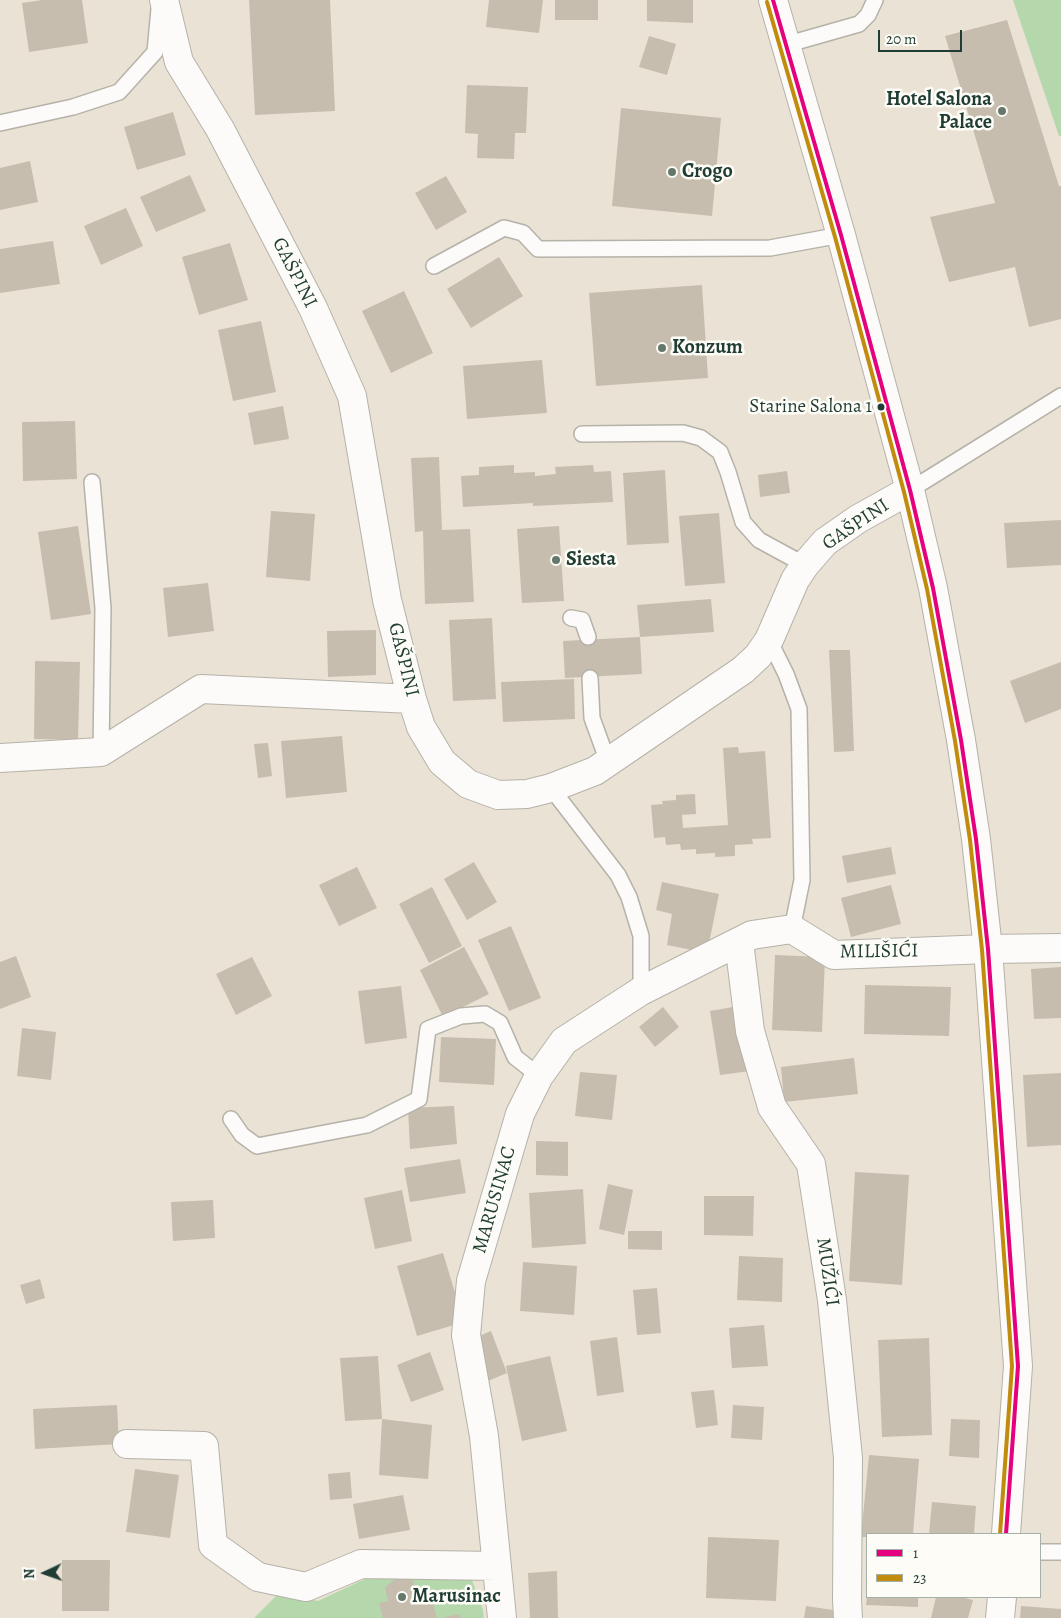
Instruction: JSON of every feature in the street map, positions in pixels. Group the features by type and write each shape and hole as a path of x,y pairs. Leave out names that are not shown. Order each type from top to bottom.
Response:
{"street":[{"name":"GAŠPINI","path":"164,0 179,62 220,129 313,308 352,396 387,600 412,699 421,727 442,762 468,784 498,795 527,794 551,788 595,771 743,670 758,656 769,640 795,580 825,542 858,520 910,490"},
{"path":"773,0 841,235 910,490 933,588 961,740 976,838 988,949 1018,1366 1006,1533"},
{"path":"0,758 101,752 201,689 412,699"},
{"path":"539,1076 564,1041 641,991 752,935 792,929"},
{"name":"MILIŠIĆI","path":"792,929 834,955 1061,948"},
{"name":"MUŽIĆI","path":"739,942 750,1031 772,1108 811,1164 832,1300 848,1458 846,1600 848,1618"},
{"name":"MARUSINAC","path":"502,1618 484,1436 466,1334 471,1281 520,1114 539,1076"},
{"path":"127,1444 204,1446 214,1545 258,1577 306,1587 361,1564 497,1566"},
{"path":"1000,1618 1002,1598"}],"lane":[{"path":"0,123 73,107 119,92 155,52 159,0"},
{"path":"785,45 859,24 868,15 875,0"},
{"path":"434,266 504,228 523,233 538,249 770,248 841,235"},
{"path":"910,490 1061,396"},
{"path":"582,434 683,433 701,438 720,452 743,522 758,540 805,565"},
{"path":"92,482 103,608 101,752"},
{"path":"571,618 582,620 588,637"},
{"path":"769,640 786,674 799,709 802,880 792,929"},
{"path":"590,678 592,718 608,762"},
{"path":"551,788 618,875 629,896 641,936 641,991"},
{"path":"232,1119 242,1135 257,1146 367,1125 419,1099 428,1029 461,1016 485,1014 500,1023 514,1057 539,1076"},
{"path":"1041,1552 1061,1552"}],"green space":[{"path":"1013,0 1061,0 1061,136 1059,136"},
{"name":"Marusinac","path":"405,1575 472,1580 484,1618 254,1618 279,1593 318,1601 367,1578"}],"building":[{"path":"42,0 82,0 88,43 29,52 22,3"},
{"path":"249,0 330,0 335,111 255,115"},
{"path":"489,0 543,0 539,33 486,27"},
{"path":"555,0 598,0 598,20 555,20"},
{"path":"647,0 693,0 693,23 647,21"},
{"name":"Hotel Salona Palace","path":"1007,20 1059,186 1061,186 1061,319 1029,327 1015,267 949,282 930,217 995,203 945,36"},
{"path":"649,36 676,44 667,75 639,67"},
{"path":"467,85 528,87 526,133 515,133 514,159 477,158 478,134 465,133"},
{"path":"621,108 721,118 712,216 612,206"},
{"path":"173,112 186,155 137,170 124,127"},
{"path":"30,161 38,202 0,210 0,168"},
{"path":"190,175 206,211 156,232 140,197"},
{"path":"446,176 467,212 436,230 415,193"},
{"path":"126,208 143,246 101,265 84,226"},
{"path":"53,241 60,284 0,293 0,249"},
{"path":"230,243 248,300 199,315 182,257"},
{"path":"499,257 523,296 471,328 447,289"},
{"path":"702,285 708,378 596,386 589,293"},
{"path":"404,291 433,353 391,373 362,311"},
{"path":"261,321 276,392 233,401 218,330"},
{"path":"542,360 547,413 467,419 463,366"},
{"path":"283,406 289,439 254,445 248,413"},
{"path":"75,421 77,479 23,481 22,422"},
{"path":"439,457 442,530 470,529 474,602 425,604 423,531 415,532 411,458"},
{"path":"514,465 514,473 535,472 535,476 556,474 555,467 593,465 594,472 611,471 613,502 533,506 533,503 463,507 461,476 479,475 479,467"},
{"path":"665,470 669,543 627,545 623,473"},
{"path":"787,471 790,493 760,497 758,475"},
{"path":"271,511 315,514 310,581 266,577"},
{"path":"719,513 725,583 685,586 679,516"},
{"path":"1061,520 1061,565 1007,568 1004,523"},
{"path":"78,526 91,614 51,620 38,532"},
{"path":"559,526 564,601 522,603 517,529"},
{"path":"208,583 214,631 168,637 163,588"},
{"path":"711,599 714,632 640,637 637,605"},
{"path":"492,618 496,699 453,701 449,620"},
{"path":"376,630 376,675 328,677 327,631"},
{"path":"640,637 642,674 565,678 563,641"},
{"path":"829,650 850,650 854,751 834,752"},
{"path":"35,661 80,662 78,740 34,739"},
{"path":"1061,662 1061,709 1025,723 1010,681"},
{"path":"574,679 575,719 503,722 501,682"},
{"path":"342,736 347,792 286,798 281,741"},
{"path":"268,743 272,776 258,778 254,744"},
{"path":"738,747 739,753 765,751 771,838 752,839 753,844 735,845 735,856 715,857 715,853 696,854 696,849 681,850 680,844 666,845 665,837 654,838 651,805 663,804 662,801 676,800 676,795 695,794 696,814 682,815 683,828 728,825 723,748"},
{"path":"891,847 896,874 847,883 842,856"},
{"path":"474,862 497,902 467,920 444,879"},
{"path":"357,867 377,908 339,926 319,885"},
{"path":"662,882 719,894 707,953 667,945 672,914 656,910"},
{"path":"891,885 901,924 851,937 841,898"},
{"path":"432,887 462,946 429,963 399,904"},
{"path":"511,926 541,998 509,1011 478,940"},
{"path":"464,947 489,994 443,1017 420,970"},
{"path":"775,955 825,957 822,1032 772,1030"},
{"path":"16,956 31,997 0,1009 0,962"},
{"path":"252,957 272,996 236,1015 216,974"},
{"path":"1061,967 1061,1018 1034,1019 1031,969"},
{"path":"865,985 951,987 949,1036 864,1034"},
{"path":"401,986 407,1038 365,1044 358,991"},
{"path":"739,1006 750,1071 720,1075 710,1011"},
{"path":"663,1007 679,1027 655,1047 639,1027"},
{"path":"22,1028 56,1032 51,1080 17,1076"},
{"path":"441,1037 496,1039 494,1085 439,1082"},
{"path":"854,1058 858,1094 784,1102 781,1067"},
{"path":"580,1072 617,1075 612,1120 575,1116"},
{"path":"1061,1073 1061,1145 1027,1147 1023,1075"},
{"path":"454,1106 457,1144 410,1149 408,1108"},
{"path":"536,1141 568,1142 568,1176 536,1175"},
{"path":"460,1159 466,1193 410,1202 404,1168"},
{"path":"855,1172 909,1175 902,1285 849,1281"},
{"path":"608,1184 633,1190 624,1235 599,1229"},
{"path":"583,1189 586,1244 532,1248 529,1193"},
{"path":"402,1190 412,1241 375,1249 364,1198"},
{"path":"704,1196 754,1196 753,1236 704,1235"},
{"path":"213,1200 215,1238 173,1241 171,1202"},
{"path":"628,1231 662,1231 662,1250 628,1249"},
{"path":"443,1253 464,1322 417,1336 397,1266"},
{"path":"739,1256 783,1258 782,1302 737,1300"},
{"path":"523,1262 577,1266 574,1315 520,1311"},
{"path":"40,1279 45,1298 26,1304 20,1285"},
{"path":"657,1288 661,1333 637,1335 633,1290"},
{"path":"764,1325 768,1366 732,1368 729,1328"},
{"path":"491,1331 507,1373 488,1381 472,1339"},
{"path":"617,1337 624,1392 597,1396 590,1341"},
{"path":"929,1338 932,1435 882,1437 878,1340"},
{"path":"430,1352 444,1390 411,1402 397,1365"},
{"path":"378,1356 382,1419 345,1421 340,1358"},
{"path":"550,1356 567,1431 522,1441 506,1366"},
{"path":"714,1390 718,1425 696,1428 691,1392"},
{"path":"117,1405 119,1444 35,1449 33,1409"},
{"path":"733,1405 764,1407 762,1440 731,1438"},
{"path":"382,1419 432,1425 428,1479 379,1475"},
{"path":"951,1419 980,1420 979,1458 949,1456"},
{"path":"869,1455 919,1459 913,1533 866,1533 866,1537 861,1537"},
{"path":"135,1469 179,1475 170,1538 126,1532"},
{"path":"350,1472 352,1498 330,1500 328,1474"},
{"path":"403,1495 410,1530 359,1539 353,1504"},
{"path":"932,1502 976,1506 974,1533 929,1533"},
{"path":"708,1537 779,1540 776,1601 706,1598"},
{"path":"62,1560 110,1560 109,1611 62,1611"},
{"path":"557,1571 558,1618 530,1618 528,1573"},
{"path":"397,1578 413,1580 417,1594 429,1591 437,1618 383,1618 379,1603 388,1601 385,1587"},
{"path":"867,1598 918,1598 918,1607 866,1605"},
{"path":"936,1598 965,1598 973,1600 968,1618 931,1618"},
{"path":"806,1606 840,1611 839,1618 804,1618"},
{"path":"1021,1606 1061,1609 1061,1618 1020,1618"},
{"path":"460,1614 461,1618 445,1618 445,1617"}],"transit line":[{"name":"1","path":"773,0 841,235 910,490 933,588 961,740 976,839 988,949 1018,1366 1006,1533"},
{"name":"23","path":"767,2 835,237 904,492 927,589 955,741 970,840 982,950 1012,1366 1000,1533"}],"place":[{"name":"Hotel Salona Palace","path":"1002,111"},
{"name":"Crogo","path":"672,172"},
{"name":"Konzum","path":"662,348"},
{"name":"Starine Salona 1","path":"881,407"},
{"name":"Siesta","path":"556,560"},
{"name":"Marusinac","path":"402,1597"}]}
